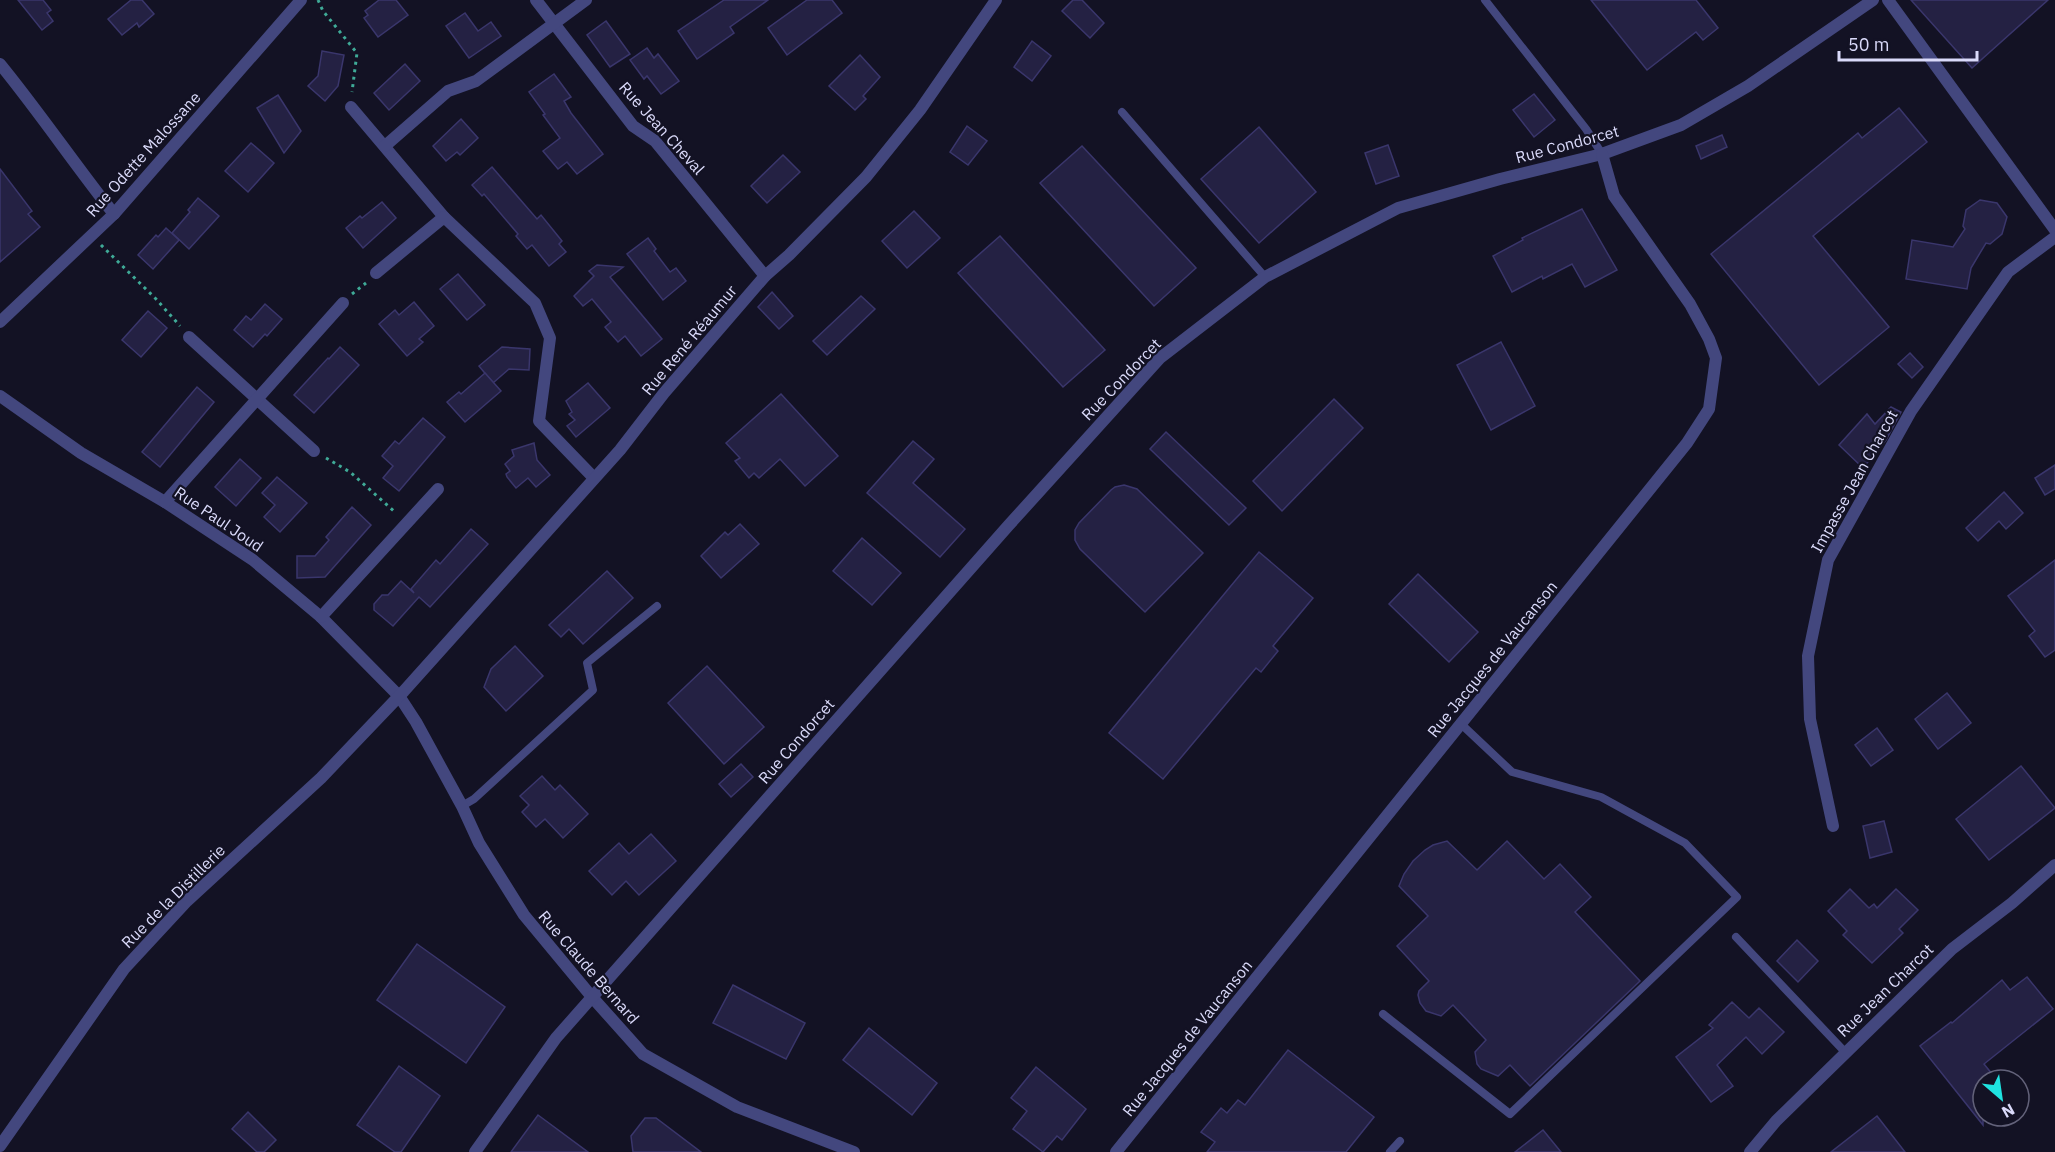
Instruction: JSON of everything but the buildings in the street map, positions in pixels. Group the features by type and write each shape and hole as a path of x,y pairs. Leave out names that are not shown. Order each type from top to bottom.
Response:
{"street":[{"name":"Rue Odette Malossane","path":"0,322 114,214 301,0"},
{"name":"Rue Jean Cheval","path":"536,0 633,126 655,141 765,276"},
{"path":"385,146 448,91 476,81 586,0"},
{"name":"Rue René Réaumur","path":"399,696 620,450 664,393 765,276 789,255 866,177 920,110 996,0"},
{"name":"Rue Condorcet","path":"475,1152 556,1038 1008,526 1160,358 1264,277 1398,208 1500,179 1602,154 1681,125 1748,86 1874,0"},
{"path":"1888,0 2055,230"},
{"path":"0,64 36,108 69,158 114,214"},
{"path":"351,107 444,217 535,303 550,338 539,421 594,478"},
{"name":"Rue Jacques de Vaucanson","path":"1116,1152 1460,723 1565,596 1683,448 1709,409 1716,358 1709,339 1690,304 1614,196 1602,154"},
{"path":"376,273 444,217"},
{"name":"Impasse Jean Charcot","path":"1833,826 1810,719 1808,656 1828,560 1911,411 2008,272 2055,237"},
{"path":"165,502 343,303"},
{"path":"189,337 314,451"},
{"name":"Rue Paul Joud","path":"0,396 81,453 165,502 253,560 321,617 399,696"},
{"path":"321,617 438,489"},
{"name":"Rue Claude Bernard","path":"399,696 416,722 462,806 479,843 524,915 643,1054 737,1107 854,1152"},
{"name":"Rue de la Distillerie","path":"0,1146 124,969 187,901 321,778 399,696"},
{"name":"Rue Jean Charcot","path":"1750,1152 1776,1121 1952,949 2012,903 2055,864"}],"lane":[{"path":"1485,0 1587,129 1602,154"},
{"path":"1122,112 1264,277"},
{"path":"462,806 474,799 593,690 587,663 657,606"},
{"path":"1383,1014 1510,1114 1737,897 1685,843 1601,797 1512,772 1460,723"},
{"path":"1736,937 1845,1052"},
{"path":"1390,1152 1400,1141"}],"path":[{"path":"318,0 323,11 357,53 351,107"},
{"path":"91,235 156,298 189,337"},
{"path":"343,303 376,273"},
{"path":"314,451 350,472 407,523"}]}
